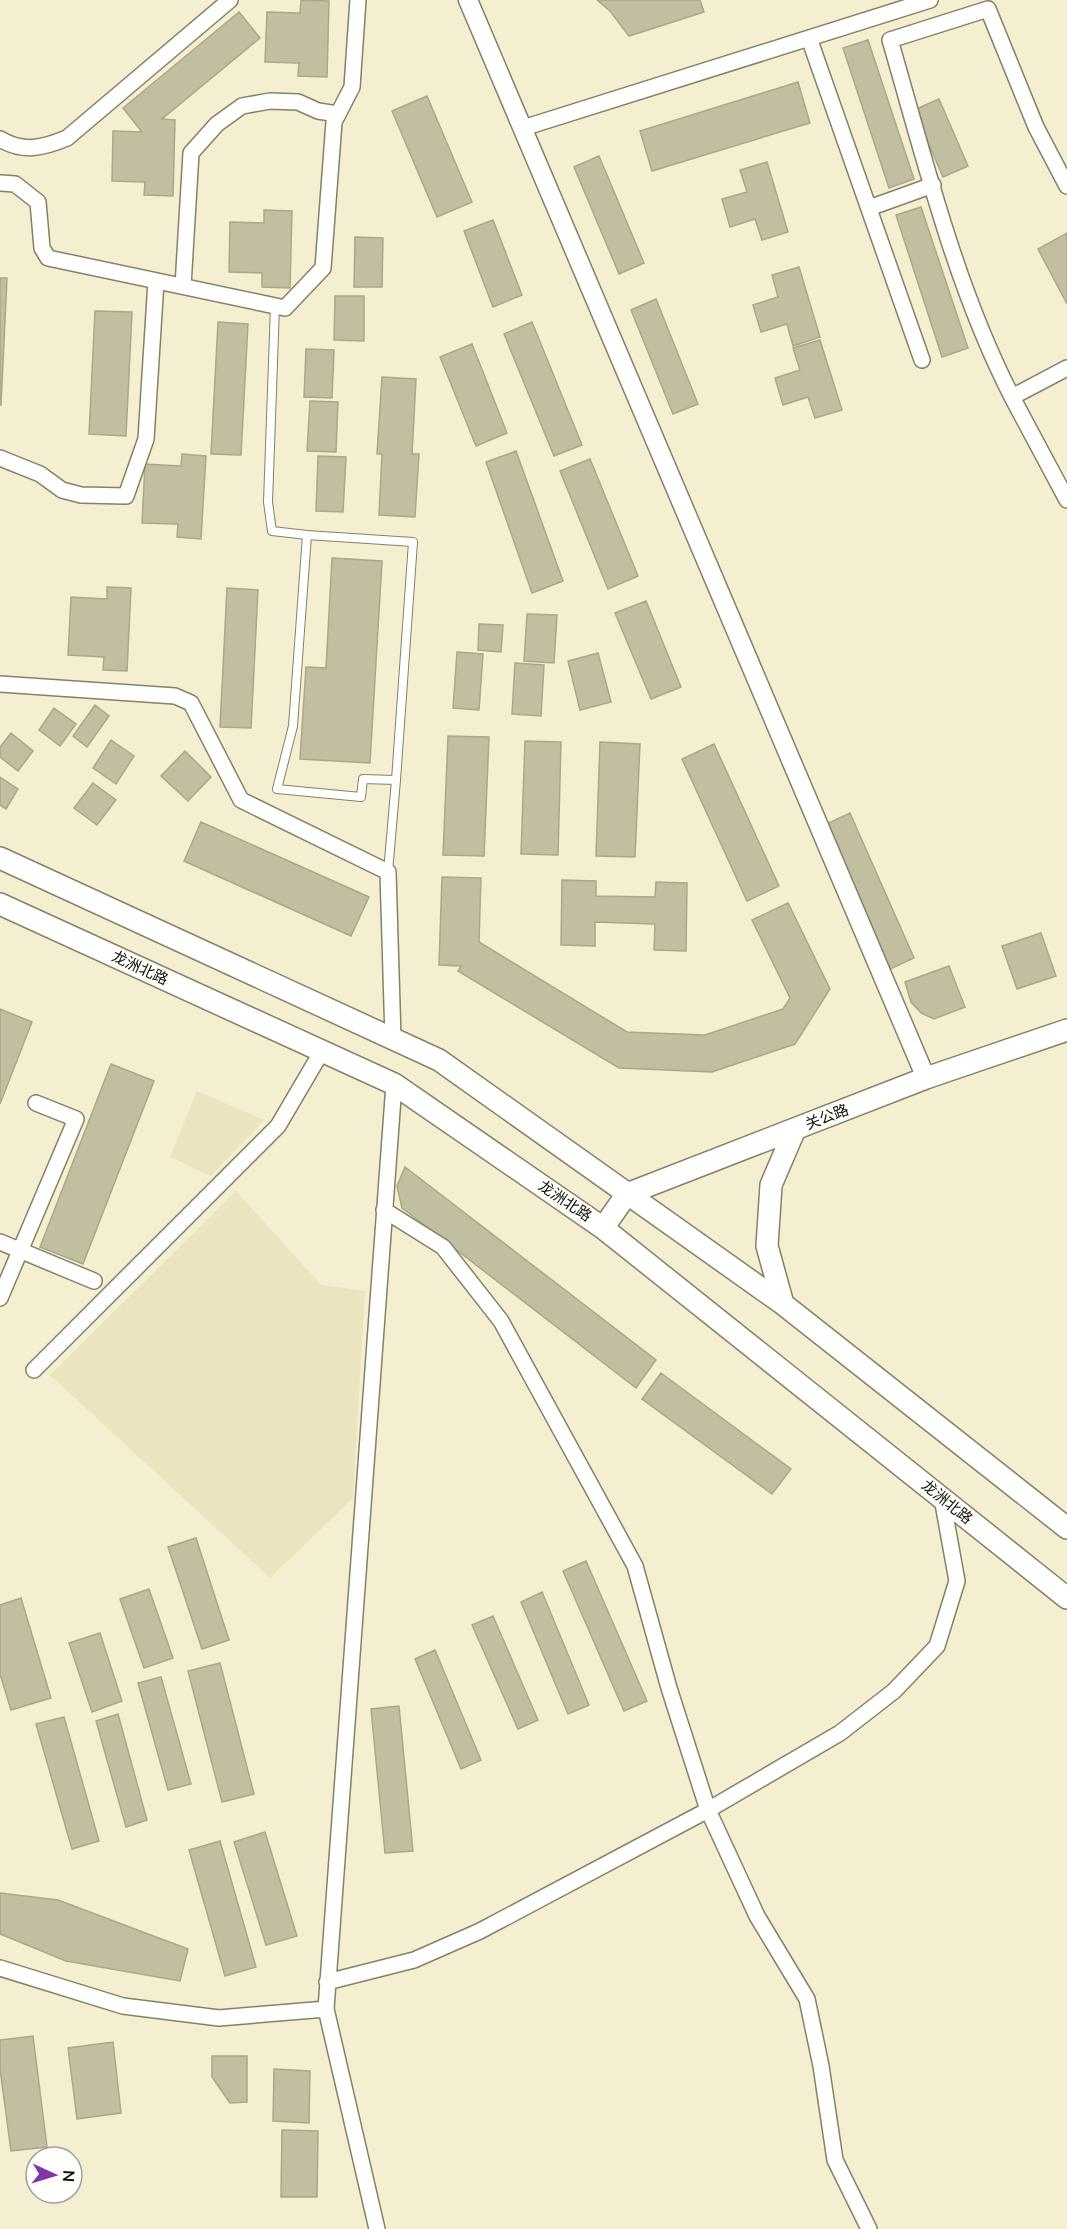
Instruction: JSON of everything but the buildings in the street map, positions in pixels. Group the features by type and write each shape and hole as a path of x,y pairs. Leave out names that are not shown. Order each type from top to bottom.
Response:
{"main road":[{"path":"0,858 439,1060 783,1304 1067,1528"},
{"name":"龙洲北路","path":"0,904 394,1084 603,1228 1067,1598"},
{"name":"关公路","path":"627,1194 926,1078 1067,1030"},
{"path":"783,1304 767,1246 770,1195 771,1185 795,1129"},
{"path":"603,1228 627,1194"}],"street":[{"path":"0,139 12,146 41,148 67,138 230,0"},
{"path":"0,183 15,184 38,202 42,248 48,258 285,308 323,268 334,122 352,87 358,0"},
{"path":"468,0 926,1078"},
{"path":"523,128 930,0"},
{"path":"1067,186 1036,128 988,9 890,40 933,185 986,346 1067,500"},
{"path":"809,38 922,360"},
{"path":"183,286 191,153 218,124 242,106 270,101 298,102 318,111 338,114"},
{"path":"869,208 933,185"},
{"path":"0,458 40,474 62,489 81,495 126,496 146,440 156,280"},
{"path":"1012,397 1067,368"},
{"path":"0,684 175,696 191,703 241,800 388,872 393,1039"},
{"path":"34,1370 278,1126 322,1052"},
{"path":"377,2229 326,2009 394,1084"},
{"path":"0,1298 76,1119 36,1103"},
{"path":"384,1210 443,1247 501,1321 635,1566 669,1688 708,1810 757,1916 807,1999 821,2066 836,2160 869,2229"},
{"path":"0,1242 94,1281"},
{"path":"327,1982 414,1960 480,1931 708,1810 840,1732 894,1691 937,1646 957,1581 942,1498"},
{"path":"0,1968 123,2006 144,2009 219,2018 326,2009"}],"lane":[{"path":"275,306 268,502 272,531 413,542 388,872"},
{"path":"308,535 293,726 277,789 361,797 363,779 396,780"}],"shaded area":[{"path":"197,1091 264,1120 211,1176 170,1157"},
{"path":"236,1191 321,1285 365,1291 353,1498 270,1578 50,1375"}]}
